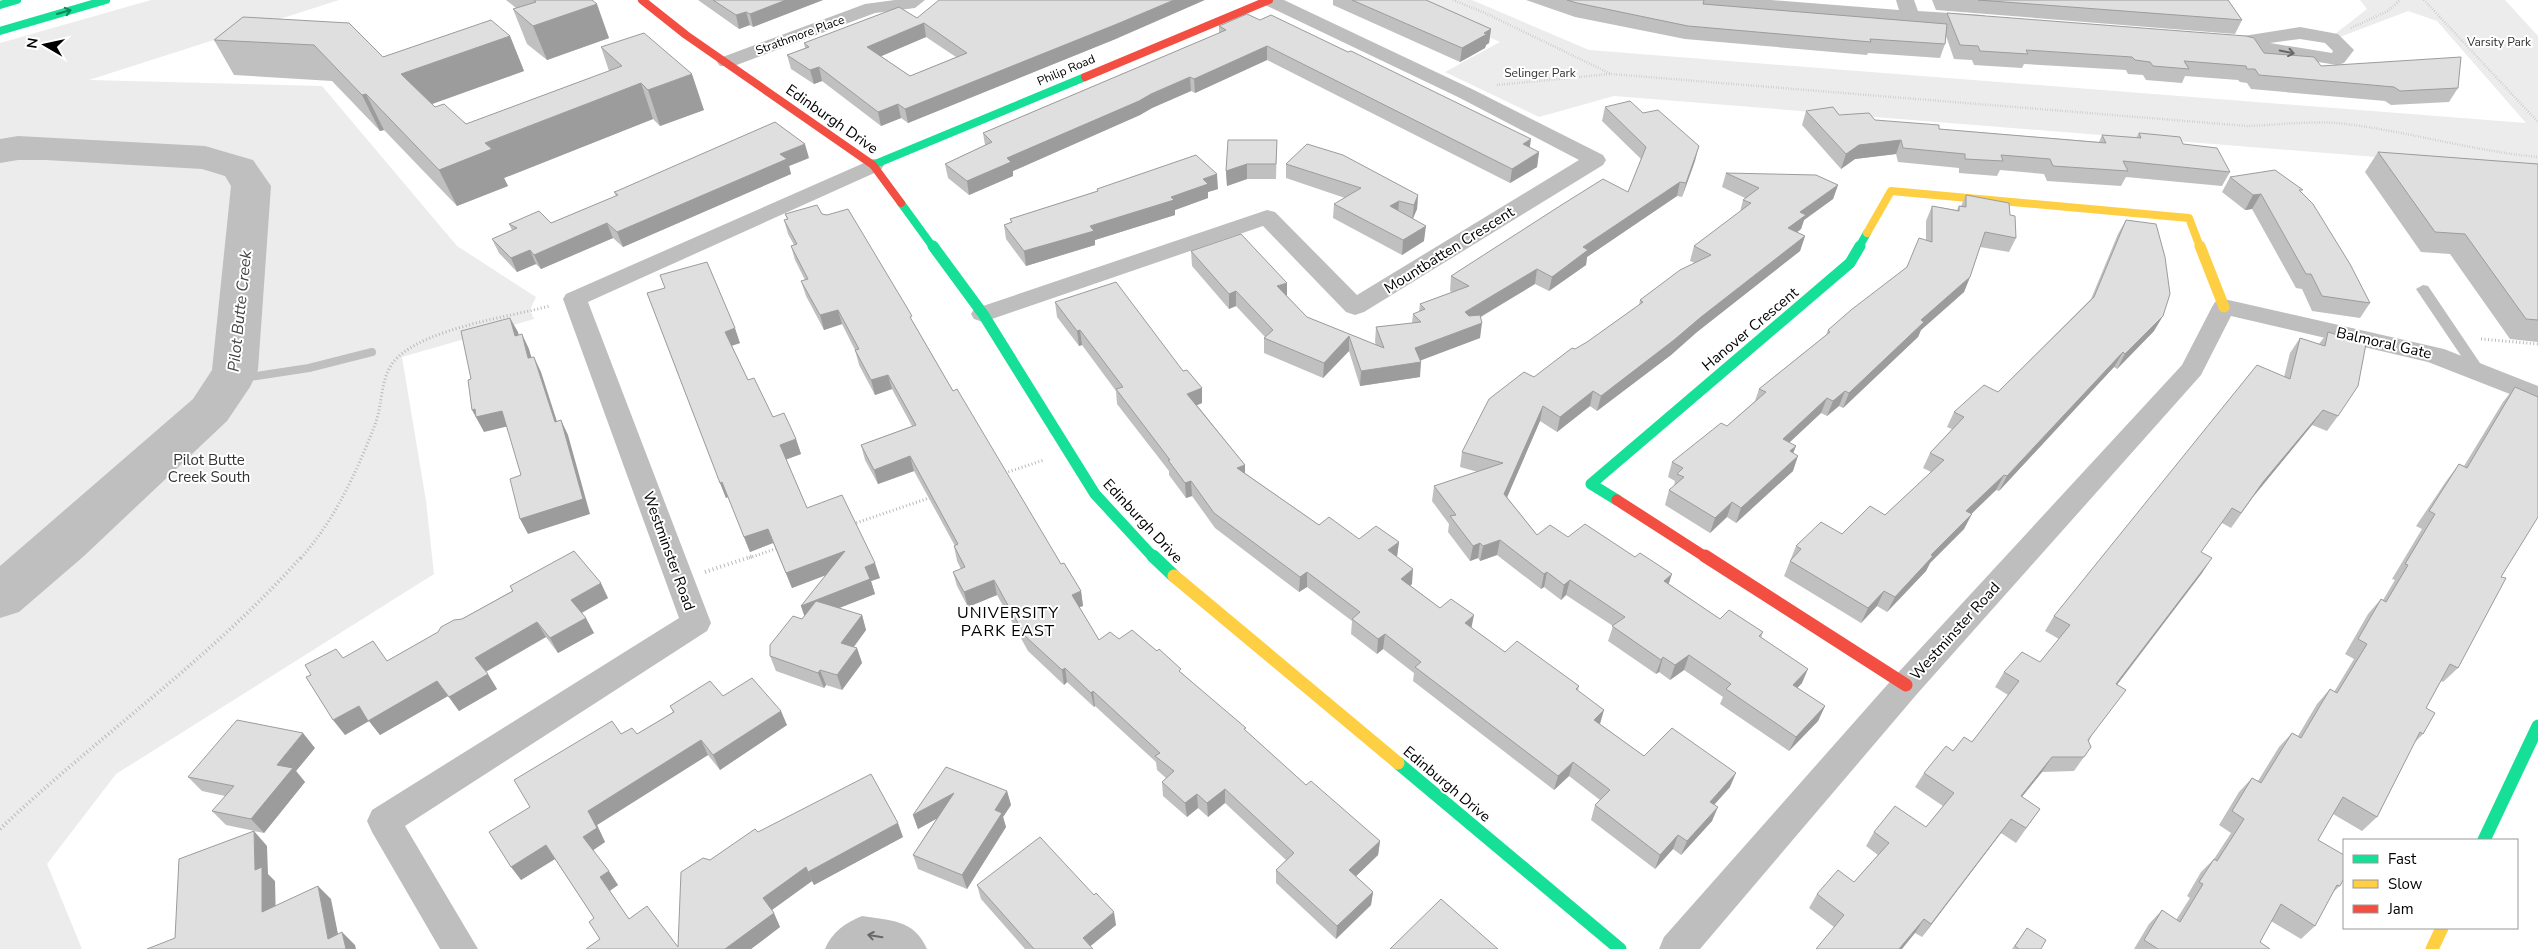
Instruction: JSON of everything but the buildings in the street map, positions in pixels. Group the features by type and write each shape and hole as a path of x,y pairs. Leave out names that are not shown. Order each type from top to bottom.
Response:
{"street":[{"path":"0,5 17,0"},
{"path":"0,31 106,0"},
{"name":"Edinburgh Drive","path":"642,0 686,34 873,166 984,314 1094,494 1157,561 1620,949"},
{"name":"Strathmore Place","path":"727,62 874,4 910,4 916,0"},
{"name":"Mountbatten Crescent","path":"984,314 1267,217 1355,307 1595,160 1467,94 1269,0"},
{"name":"Philip Road","path":"873,166 1269,0"},
{"path":"1698,0 1908,8 2000,23"},
{"path":"2199,39 2239,42 2314,58 2337,59 2344,50 2331,38"},
{"path":"575,299 873,166"},
{"name":"Hanover Crescent","path":"1906,685 1591,484 1850,263 1891,191 2189,218 2224,306"},
{"name":"Westminster Road","path":"460,949 384,821 696,623 575,299"},
{"name":"Westminster Road","path":"1677,949 1906,685 2192,369 2224,306"},
{"name":"Balmoral Gate","path":"2224,306 2435,355 2538,396"},
{"path":"2484,839 2538,726"},
{"path":"2432,949 2442,929"},
{"path":"843,949 862,933 901,940 909,949"}],"lane":[{"path":"2423,289 2479,372"}],"path":[{"path":"1453,0 1485,13 1611,74"},
{"path":"2331,38 2388,11 2400,0"},
{"path":"2424,0 2538,122"},
{"path":"1467,94 1502,84 1611,74 2247,126 2344,124 2421,137 2473,150 2538,156"},
{"path":"0,829 44,786 217,641 269,591 321,533 348,484 365,445 378,414 383,381 396,359 413,346 432,338 575,299"},
{"path":"2455,336 2538,344"},
{"path":"1002,474 1068,452"},
{"path":"850,524 935,496"},
{"path":"680,581 784,546"}],"green space":[{"name":"Pilot Butte Creek South","path":"151,0 339,0 89,80 322,86 457,246 536,297 530,310 534,319 402,357 426,501 434,574 116,774 47,864 82,949 0,949 0,43"},
{"name":"Selinger Park","path":"1406,0 1472,0 1589,50 2526,123 2437,21 2408,11 2340,37 2335,34 2367,9 2360,0 2505,0 2538,36 2538,170 1614,96 1539,117 1445,72 1500,42"}],"waterway":[{"name":"Pilot Butte Creek","path":"0,151 18,148 46,148 205,158 239,168 251,186 235,370 227,387 210,410 65,542 0,597"},
{"path":"227,387 243,378 309,368 372,352"}],"traffic: fast":[{"path":"0,5 17,0"},
{"path":"0,31 106,0"},
{"path":"873,165 1085,77"},
{"path":"901,203 983,314 1095,494 1157,561 1174,576"},
{"path":"1617,500 1591,484 1850,263 1867,233"},
{"path":"2484,839 2538,726"},
{"path":"1398,763 1620,949"}],"traffic: slow":[{"path":"1867,233 1891,191 2189,218 2224,307"},
{"path":"1174,576 1398,763"},
{"path":"2432,949 2442,929"}],"traffic: jam":[{"path":"642,0 686,35 873,165 901,203"},
{"path":"1085,77 1269,0"},
{"path":"1617,500 1906,685"}],"district":[{"name":"UNIVERSITY PARK EAST","path":"1008,621"}],"park label":[{"name":"Varsity Park","path":"2499,42"}]}
